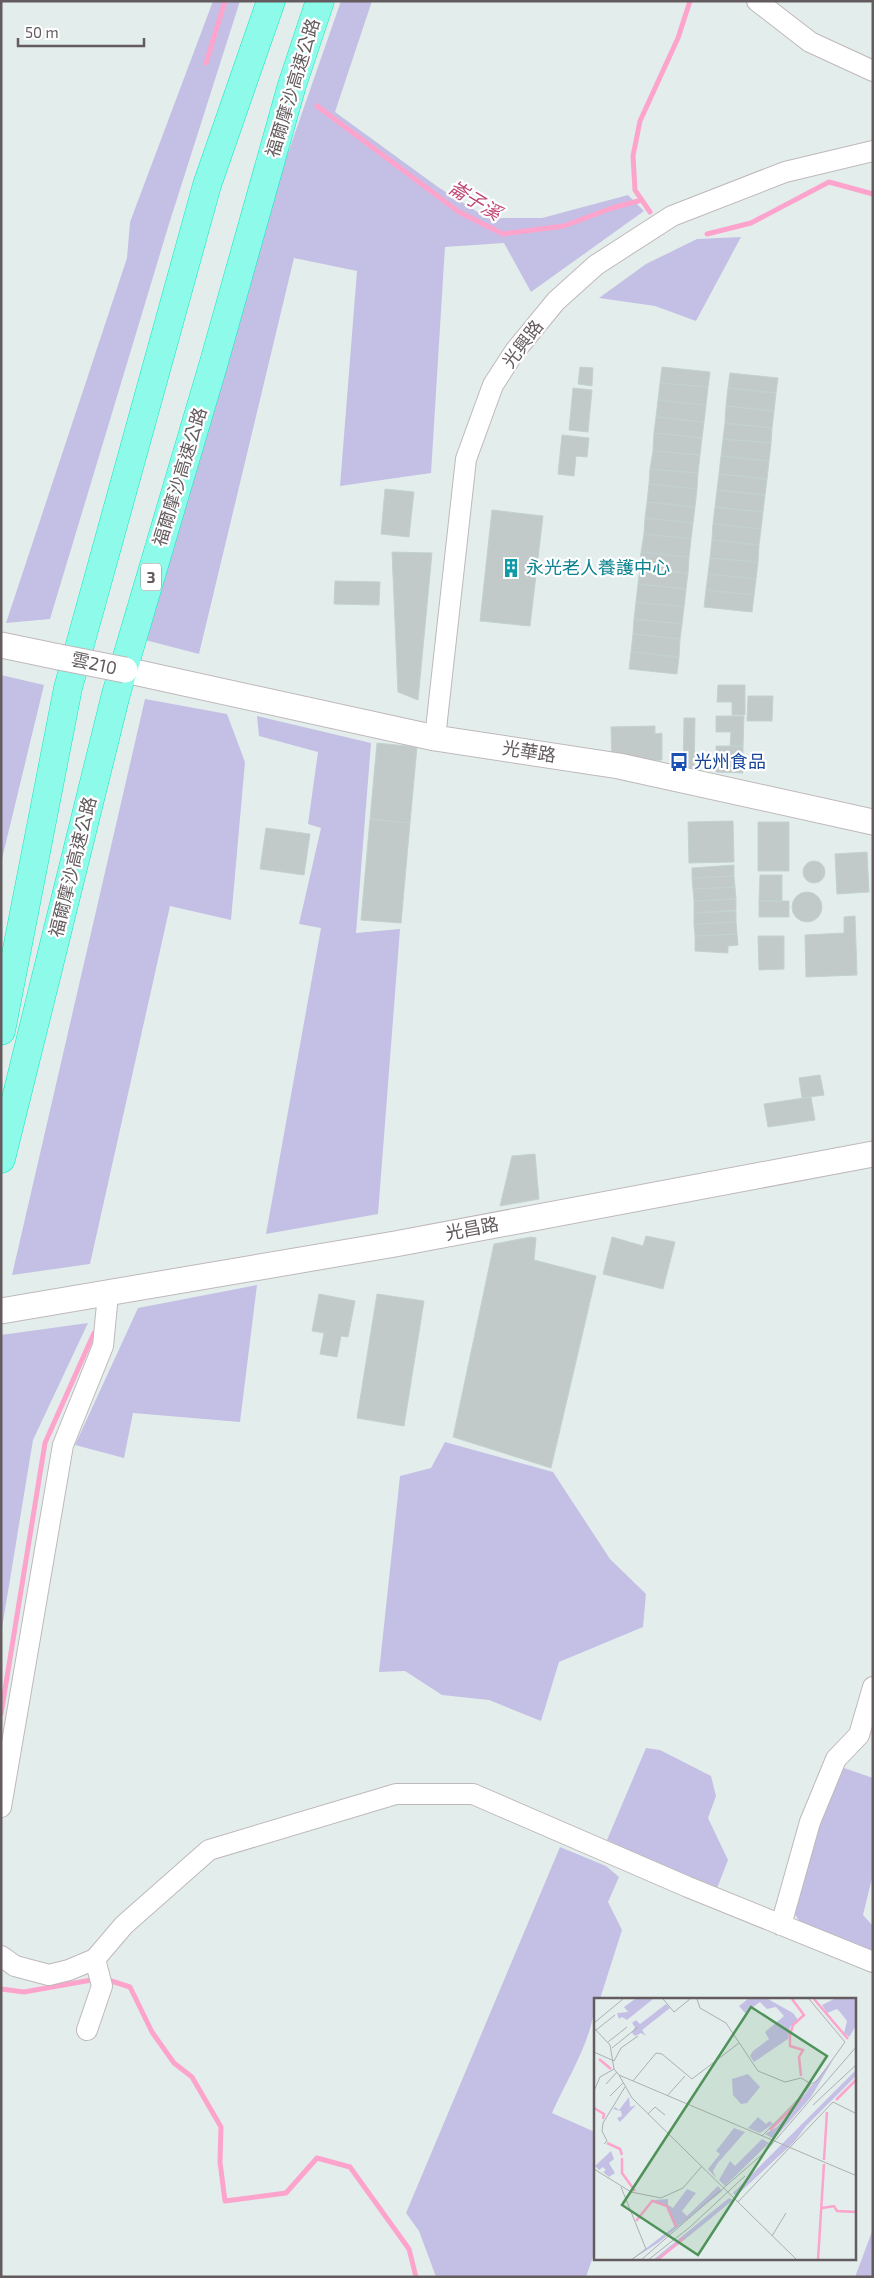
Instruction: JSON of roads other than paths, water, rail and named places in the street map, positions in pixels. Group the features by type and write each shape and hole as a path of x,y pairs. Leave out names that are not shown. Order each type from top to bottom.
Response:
{"highway":[{"name":"福爾摩沙高速公路","path":"1,1031 68,688 206,186 271,1"},
{"name":"福爾摩沙高速公路","path":"1,1159 116,694 214,362 292,85 320,1"}],"street":[{"path":"757,1 810,42 873,71"},
{"name":"光興路","path":"435,738 466,459 493,385 515,350 556,301 596,265 672,216 785,172 873,151"},
{"name":"雲210","path":"1,645 186,683"},
{"name":"光華路","path":"186,683 435,738 619,766 873,822"},
{"name":"光昌路","path":"1,1311 394,1244 873,1154"},
{"path":"1,1807 63,1445 103,1346 108,1294"},
{"path":"781,1925 810,1822 836,1759 859,1734 873,1687"},
{"path":"1,1956 15,1966 49,1975 69,1970 95,1959 124,1925 209,1850 396,1794 473,1794 688,1888 873,1962"},
{"path":"87,2030 102,1986 95,1959"}],"waterway":[{"name":"崙子溪","path":"206,63 225,1"},
{"name":"崙子溪","path":"650,212 635,190 633,156 640,121 678,38 690,1"},
{"name":"崙子溪","path":"317,106 459,212 503,234 564,226 612,208 642,200"},
{"path":"707,234 751,223 829,182 873,194"},
{"path":"1,1714 45,1443 94,1333"},
{"path":"1,1989 24,1992 97,1979"},
{"path":"105,1979 130,1987 152,2032 174,2063 192,2077 221,2127 220,2162 225,2201 286,2193 317,2158 350,2167 409,2249 416,2277"}],"place":[{"name":"永光老人養護中心","path":"511,568"},
{"name":"光州食品","path":"679,762"}]}
